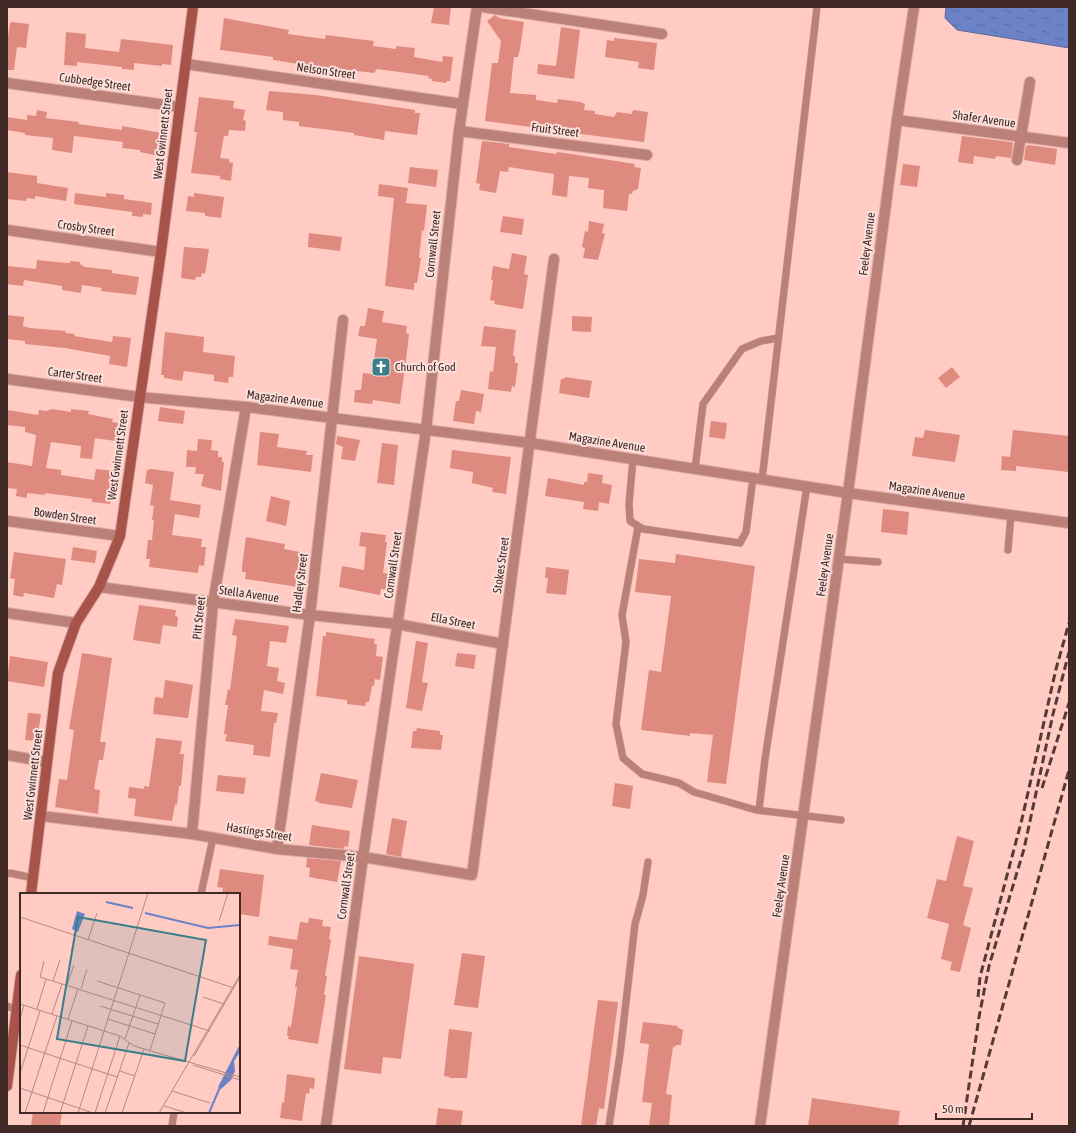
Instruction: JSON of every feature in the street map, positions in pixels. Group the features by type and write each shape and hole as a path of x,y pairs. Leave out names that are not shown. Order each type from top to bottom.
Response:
{"main road":[{"name":"West Gwinnett Street","path":"31,893 58,673 76,623 99,587 120,536 161,252 193,7"},
{"path":"7,1086 12,1008 20,979"}],"street":[{"name":"Cornwall Street","path":"326,1126 363,857 426,430 462,104 477,7"},
{"path":"483,7 498,8 662,34"},
{"name":"Feeley Avenue","path":"760,1126 848,493 897,120 914,7"},
{"name":"Nelson Street","path":"186,64 462,104"},
{"path":"1017,160 1030,82"},
{"name":"Cubbedge Street","path":"7,83 180,107"},
{"name":"Shafer Avenue","path":"897,120 1069,143"},
{"name":"Fruit Street","path":"459,131 647,155"},
{"name":"Crosby Street","path":"7,230 161,252"},
{"name":"Stokes Street","path":"472,875 554,259"},
{"name":"Hadley Street","path":"277,849 310,616 343,320"},
{"name":"Carter Street","path":"7,379 139,397"},
{"name":"Magazine Avenue","path":"139,397 246,407 530,443 848,493 1069,523"},
{"name":"Pitt Street","path":"192,834 213,603 246,407"},
{"name":"Bowden Street","path":"7,521 120,536"},
{"name":"Stella Avenue","path":"99,587 310,616 397,624"},
{"path":"7,613 76,623"},
{"name":"Ella Street","path":"397,624 503,644"},
{"path":"7,755 47,762"},
{"name":"Hastings Street","path":"41,816 192,834 277,849 363,857 472,875"}],"lane":[{"path":"633,459 629,504 630,521 642,529 740,543 746,532 757,479 778,338 817,7"},
{"path":"695,469 703,404 742,349 761,341 778,338"},
{"path":"759,810 765,759 807,486"},
{"path":"1008,550 1011,515"},
{"path":"638,527 622,615 626,642 616,724 623,758 642,774 679,783 694,792 759,810 841,820"},
{"path":"839,559 878,562"},
{"path":"201,893 212,838"},
{"path":"609,1126 620,1054 635,924 643,896 648,862"},
{"path":"7,874 10,873 33,878"},
{"path":"172,1126 174,1113"}],"water":[{"path":"946,7 1069,7 1069,48 957,30 945,18"}],"building":[{"path":"434,7 451,7 449,25 431,23"},
{"path":"495,15 499,18 524,22 518,57 514,57 510,93 536,95 536,100 557,103 558,99 580,102 585,104 584,110 595,111 595,114 614,117 617,112 632,114 633,110 648,112 644,142 573,133 573,130 553,127 553,130 485,121 492,63 498,63 501,41 487,21"},
{"path":"224,18 289,30 288,34 325,39 326,35 374,41 373,46 396,49 396,46 415,48 414,57 442,62 443,56 453,57 450,81 447,81 446,83 432,81 432,79 428,78 429,76 377,69 374,73 305,65 273,60 273,57 220,50"},
{"path":"10,23 29,24 26,48 17,47 14,70 7,70 7,43"},
{"path":"561,27 580,30 574,79 537,74 538,64 556,66"},
{"path":"66,32 86,34 85,48 119,52 121,39 173,45 171,65 162,64 162,66 134,63 134,70 122,69 122,67 77,62 77,66 64,65"},
{"path":"614,38 657,43 654,70 638,68 639,62 605,57 607,40 614,41"},
{"path":"269,91 316,95 415,110 415,113 420,113 417,135 385,131 384,140 354,135 354,133 299,126 299,122 283,120 283,112 266,110"},
{"path":"199,97 234,101 233,108 245,110 243,120 246,121 245,131 229,130 228,136 224,136 220,158 229,159 229,162 233,163 231,181 220,179 220,176 191,173 197,132 194,132"},
{"path":"37,110 47,112 46,118 79,122 78,124 122,130 122,126 162,133 159,156 140,152 140,150 122,148 123,142 74,136 72,153 52,150 53,138 25,135 25,133 7,130 7,117 27,120 27,115 36,116"},
{"path":"962,136 1011,142 1013,143 1011,158 996,156 995,159 974,156 973,164 958,162"},
{"path":"482,141 509,144 509,147 556,154 557,152 565,153 635,164 634,167 641,168 638,189 633,191 632,194 629,194 627,211 603,208 604,190 588,188 589,178 569,176 567,197 552,195 554,174 509,167 508,172 500,171 496,193 479,190 480,184 476,183"},
{"path":"1029,145 1057,149 1055,165 1024,160 1026,146"},
{"path":"903,164 920,166 917,187 900,185"},
{"path":"410,167 438,170 436,187 408,183"},
{"path":"7,172 37,176 37,183 68,188 66,201 35,196 35,199 27,198 26,201 7,199"},
{"path":"379,184 408,188 406,203 427,205 424,231 422,230 419,258 421,258 417,283 414,283 414,290 385,286 394,198 378,196"},
{"path":"75,193 106,197 106,193 124,195 124,199 152,203 151,215 143,214 143,217 132,216 132,212 74,204"},
{"path":"194,193 224,197 221,218 205,216 205,213 186,211 188,196 194,197"},
{"path":"503,216 524,219 522,235 500,232"},
{"path":"589,221 604,224 602,233 605,234 598,260 583,258 585,248 582,247 585,231 588,232"},
{"path":"309,233 342,237 340,251 308,247"},
{"path":"184,247 209,249 205,274 202,273 201,277 196,277 195,280 181,278"},
{"path":"512,253 527,256 524,274 528,275 523,309 494,304 495,301 490,300 493,280 491,280 493,266 509,269"},
{"path":"37,260 66,263 70,263 70,261 80,262 80,264 85,267 112,270 112,273 139,277 136,295 101,291 102,288 82,285 81,293 62,290 62,286 24,280 23,286 7,284 7,266 36,269"},
{"path":"368,308 384,311 382,322 407,326 406,333 409,334 400,404 373,400 372,404 354,402 355,390 361,390 363,373 372,374 377,339 358,336 360,326 365,326"},
{"path":"7,315 24,317 23,326 30,328 66,331 65,333 75,334 74,336 112,342 113,336 131,338 127,367 109,364 110,356 65,348 25,344 25,341 7,339"},
{"path":"572,316 592,317 591,332 572,331"},
{"path":"484,326 516,330 513,356 515,356 515,363 518,363 515,387 512,386 511,392 488,389 490,371 493,372 496,347 481,346"},
{"path":"165,332 204,337 203,352 235,356 233,377 229,377 228,383 214,381 214,375 184,371 182,381 164,378 164,375 161,375"},
{"path":"952,367 960,377 946,388 938,378"},
{"path":"565,377 592,381 589,398 559,393 561,379 564,379"},
{"path":"461,390 484,394 481,412 476,411 474,424 453,421 456,401 459,401"},
{"path":"160,407 185,411 183,424 158,421"},
{"path":"52,409 71,412 71,409 89,411 88,414 113,419 112,422 118,423 115,441 95,438 92,459 80,458 81,446 51,442 46,468 61,470 61,475 94,480 96,469 116,471 110,504 92,502 92,499 45,493 45,495 27,493 27,498 16,496 17,489 7,488 7,462 32,466 36,435 25,432 25,427 7,425 7,410 38,415 39,410 46,411"},
{"path":"711,421 727,423 725,439 709,437"},
{"path":"925,430 960,435 955,462 912,456 915,437 923,438"},
{"path":"1013,430 1069,436 1068,472 1016,466 1016,471 1001,470 1002,456 1010,457"},
{"path":"260,432 279,434 277,447 307,451 306,455 313,455 311,472 257,465"},
{"path":"337,436 360,440 355,461 341,459 343,447 336,444"},
{"path":"198,439 212,440 211,450 218,451 218,457 222,457 222,462 224,462 221,491 201,486 204,474 195,474 196,467 186,467 187,450 197,451"},
{"path":"382,443 398,445 394,485 377,483"},
{"path":"452,450 511,457 506,494 492,492 493,488 472,483 473,472 450,468"},
{"path":"151,469 174,472 170,500 201,505 199,518 175,514 172,535 202,539 201,547 206,547 204,566 199,565 198,573 149,567 150,559 146,559 148,540 152,540 154,520 152,520 154,506 150,505 153,485 145,483 147,470"},
{"path":"588,473 603,475 602,483 612,485 609,504 599,502 598,511 583,509 584,502 545,496 548,478 584,485 584,482 587,482"},
{"path":"271,496 290,501 286,526 266,521"},
{"path":"883,509 909,512 907,535 881,532"},
{"path":"361,532 386,535 385,542 387,542 383,573 391,574 388,590 381,589 380,595 339,587 342,566 364,570 366,547 359,546"},
{"path":"246,537 285,544 284,549 305,553 298,587 245,579 246,572 242,572 242,566"},
{"path":"73,547 97,551 95,563 71,560"},
{"path":"14,552 66,559 62,585 57,584 54,598 24,593 23,597 13,595 15,579 10,578"},
{"path":"676,554 755,566 726,784 707,782 713,735 690,733 690,736 641,730 649,670 661,672 671,596 635,592 639,559 675,563"},
{"path":"546,567 569,570 566,595 546,593 548,578 545,578"},
{"path":"139,605 176,610 175,616 178,617 177,627 163,625 160,644 133,640"},
{"path":"235,619 289,626 286,643 270,641 267,666 279,668 277,681 285,683 283,694 264,690 261,711 278,713 276,723 274,723 270,757 253,755 254,745 225,741 227,734 224,734 228,705 225,705 228,689 230,690 237,636 232,635"},
{"path":"326,632 375,639 374,644 377,644 376,656 383,657 380,680 375,679 369,702 366,702 365,706 347,704 347,700 316,696 323,636 326,636"},
{"path":"416,641 428,643 422,682 428,683 422,711 406,708"},
{"path":"82,653 112,658 100,742 106,742 103,760 99,760 94,789 100,790 98,814 55,807 59,779 67,780 74,730 69,729"},
{"path":"457,653 476,655 474,669 455,666"},
{"path":"10,656 48,662 44,687 7,681"},
{"path":"165,680 193,685 188,718 153,714 155,697 163,698"},
{"path":"28,713 41,714 37,741 25,740"},
{"path":"417,728 440,731 440,735 443,735 441,750 411,748 413,731 416,731"},
{"path":"156,738 182,741 180,754 184,754 181,786 179,786 177,805 175,804 172,821 134,816 136,799 128,798 129,787 144,789 144,786 149,787"},
{"path":"321,773 358,780 352,808 319,803 315,801"},
{"path":"218,775 246,778 244,794 216,791"},
{"path":"615,783 633,786 630,809 612,806"},
{"path":"392,818 407,821 401,857 386,854"},
{"path":"312,825 350,831 348,847 345,846 343,849 309,845"},
{"path":"957,836 974,841 963,886 973,888 963,925 971,928 960,972 950,970 952,962 941,959 949,924 927,918 937,879 946,881"},
{"path":"307,858 341,861 337,882 309,877 310,868 306,867"},
{"path":"220,869 264,875 259,917 240,914 240,893 222,893 223,888 217,887"},
{"path":"309,918 323,920 322,926 331,927 329,939 331,940 325,976 327,976 324,995 326,995 318,1044 288,1039 288,1026 291,1027 298,970 290,969 293,949 268,945 269,936 297,940 300,922 308,923"},
{"path":"462,953 485,956 478,1008 454,1005"},
{"path":"359,956 414,964 401,1059 383,1057 381,1074 344,1069"},
{"path":"598,1000 618,1002 604,1109 599,1108 596,1126 581,1126"},
{"path":"643,1022 678,1026 677,1027 683,1030 681,1045 676,1045 673,1047 666,1094 672,1095 669,1126 649,1126 652,1103 642,1102 649,1044 640,1043"},
{"path":"449,1029 472,1032 467,1078 449,1078 450,1077 444,1076"},
{"path":"287,1074 315,1078 314,1089 310,1088 309,1094 306,1093 302,1121 280,1118 282,1102 284,1103"},
{"path":"812,1098 900,1111 898,1126 808,1126"},
{"path":"438,1108 463,1111 461,1126 436,1126"},
{"path":"33,1113 62,1113 60,1126 31,1126"}],"railway":[{"path":"978,997 980,977 1022,819 1056,669 1069,623"},
{"path":"963,1126 979,1017 989,966 1024,849 1053,714 1069,652"},
{"path":"1042,788 1069,703"},
{"path":"969,1126 1069,770"}],"place":[{"name":"Church of God","path":"381,367"}]}
